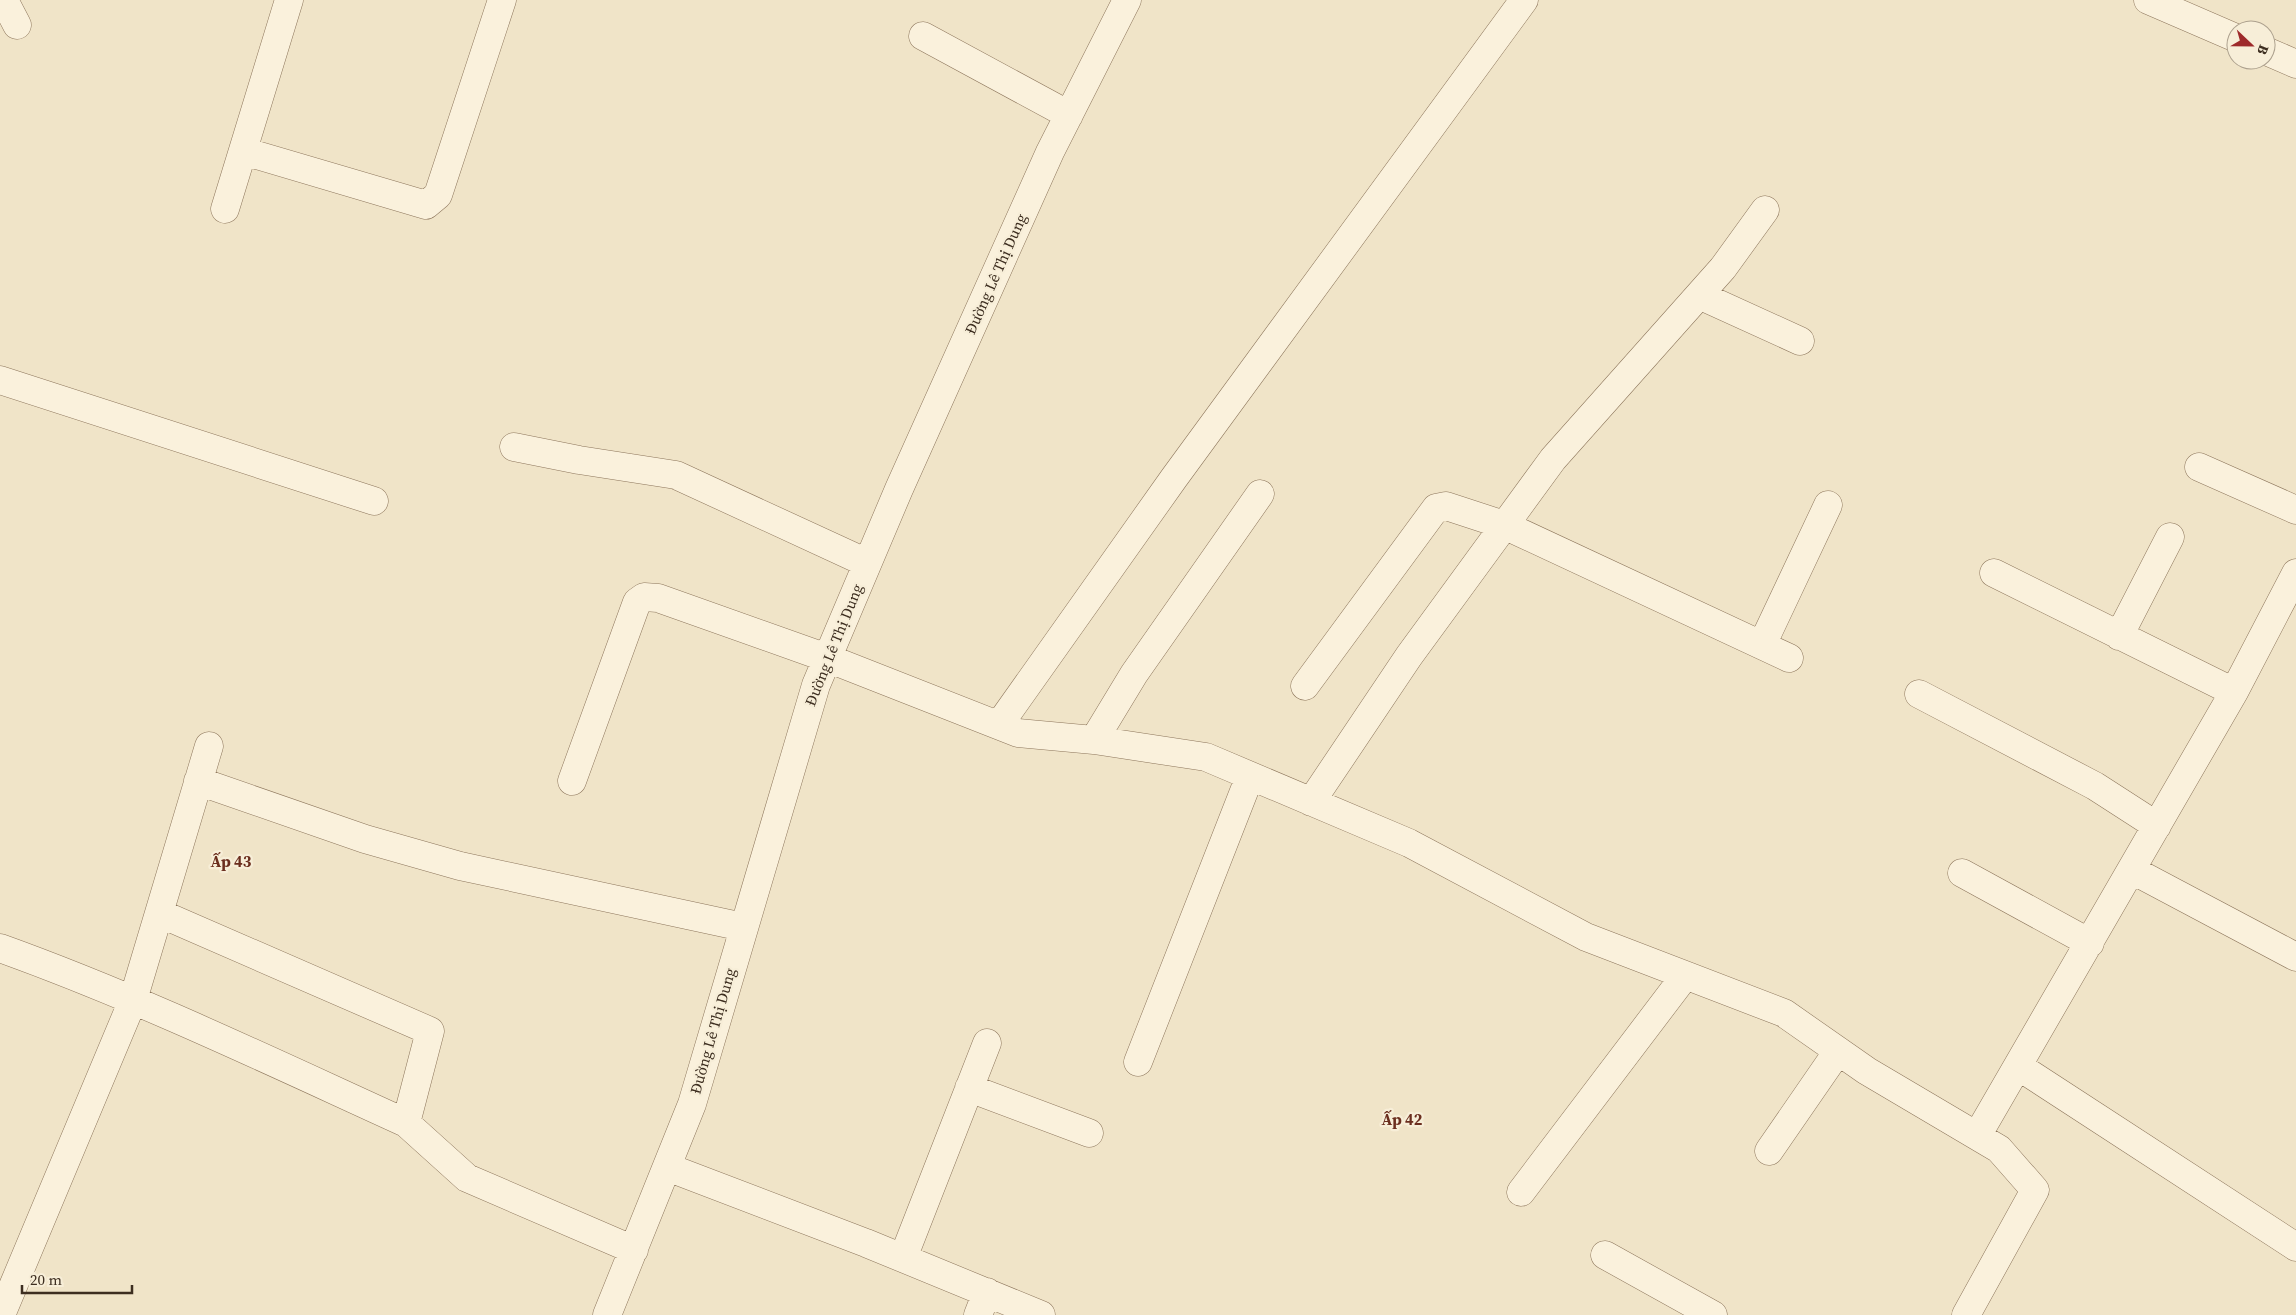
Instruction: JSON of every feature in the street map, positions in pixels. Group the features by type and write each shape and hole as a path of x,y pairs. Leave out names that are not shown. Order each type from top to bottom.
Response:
{"street":[{"path":"4,0 17,25"},
{"path":"225,209 289,0"},
{"path":"243,151 426,205 438,195 502,0"},
{"name":"Đường Lê Thị Dung","path":"608,1315 692,1104 813,694 827,658 867,563 1042,170 1127,0"},
{"path":"999,726 1179,470 1524,0"},
{"path":"2148,0 2226,34"},
{"path":"923,36 1069,116"},
{"path":"2276,55 2296,64"},
{"path":"1311,802 1409,656 1553,459 1723,268 1765,210"},
{"path":"1699,295 1800,341"},
{"path":"0,380 374,501"},
{"path":"514,447 579,460 676,475 867,563"},
{"path":"2199,467 2296,510"},
{"path":"1094,740 1134,674 1260,494"},
{"path":"1762,645 1828,505"},
{"path":"1305,686 1436,508 1446,506 1504,525 1789,658"},
{"path":"2119,636 2170,537"},
{"path":"1994,573 2234,692"},
{"path":"1977,1136 2158,826 2292,591"},
{"path":"572,781 637,602 644,597 658,598 827,658 1018,733 1094,740 1206,757 1410,843 1586,937 1684,977 1784,1014 1867,1071 1999,1149 2035,1190 1966,1315"},
{"path":"1919,694 2095,786 2158,826"},
{"path":"1,1315 133,1000 209,746"},
{"path":"1138,1062 1250,776"},
{"path":"198,781 365,839 460,866 743,927"},
{"path":"2132,870 2296,957"},
{"path":"1962,873 2090,942"},
{"path":"159,912 430,1031 406,1123"},
{"path":"0,948 69,973 133,1000 406,1123 467,1178 634,1250"},
{"path":"1521,1192 1684,977"},
{"path":"903,1258 987,1043"},
{"path":"1769,1151 1838,1051"},
{"path":"2018,1066 2296,1247"},
{"path":"969,1088 1089,1133"},
{"path":"667,1167 903,1258 982,1304 1041,1315"},
{"path":"1605,1255 1713,1315"}],"district":[{"name":"Ấp 43","path":"231,861"},
{"name":"Ấp 42","path":"1402,1119"}]}
